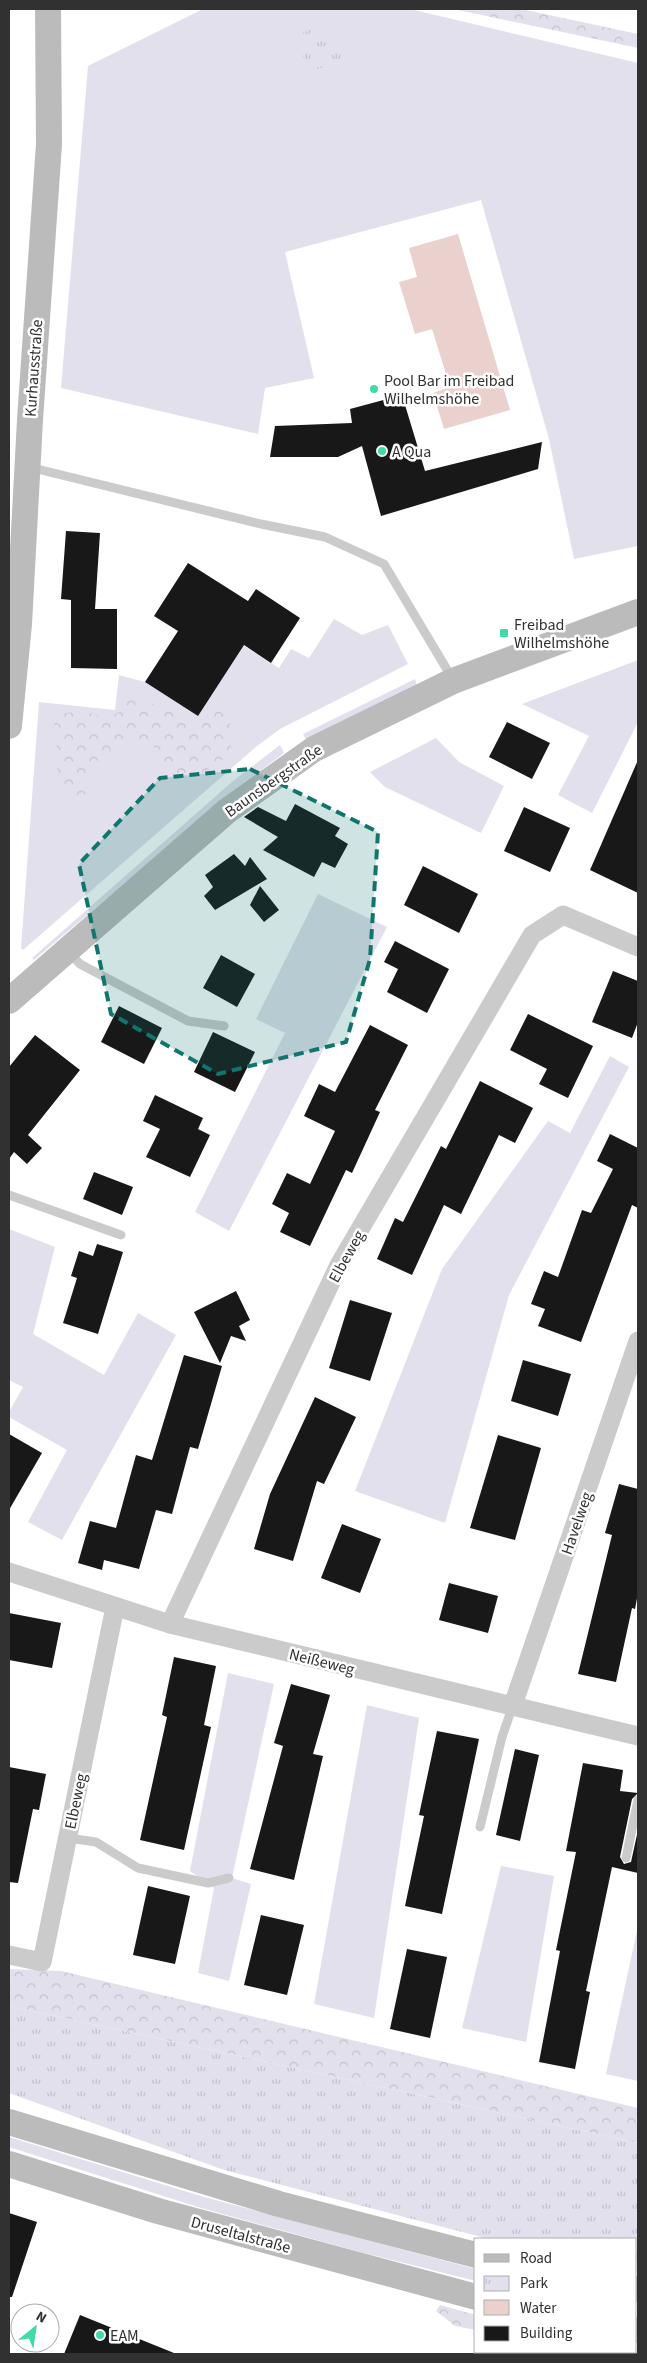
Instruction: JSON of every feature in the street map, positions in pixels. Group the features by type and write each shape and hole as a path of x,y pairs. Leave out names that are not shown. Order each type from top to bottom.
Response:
{"main road":[{"name":"Kurhausstraße","path":"9,726 19,624 27,467 49,144 48,9"},
{"name":"Baunsbergstraße","path":"9,1001 227,811 314,749 453,681 638,612"},
{"path":"9,2122 279,2204 474,2254"},
{"name":"Druseltalstraße","path":"9,2164 158,2211 474,2296"}],"street":[{"name":"Elbeweg","path":"170,1624 339,1265 532,935 563,915 638,947"},
{"name":"Havelweg","path":"514,1705 638,1341"},
{"name":"Neißeweg","path":"9,1572 170,1624 638,1736"},
{"name":"Elbeweg","path":"9,1955 42,1962 115,1607"}],"lane":[{"path":"27,467 260,524 325,537 384,564 453,681"},
{"path":"67,950 80,964 188,1021 224,1026"},
{"path":"9,1195 121,1235"},
{"path":"480,1827 502,1737 514,1705"},
{"path":"626,1858 638,1800"},
{"path":"68,1838 96,1842 138,1868 208,1883 229,1878"}],"highlighted area":[{"path":"250,769 378,832 370,959 346,1042 218,1074 111,1014 79,864 160,778"}],"green space":[{"path":"203,9 410,9 638,63 638,546 574,559 549,439 481,200 285,252 314,378 265,388 258,434 61,388 88,66"},
{"path":"453,9 521,9 638,34 638,48"},
{"path":"325,23 352,58 309,72 296,36"},
{"path":"334,619 362,635 388,625 408,664 280,729 257,746 23,950 21,948 39,702 115,710 119,675 145,682 198,716 219,630 279,668 291,649 309,658"},
{"path":"638,660 638,722 592,813 558,795 589,736 522,704"},
{"path":"415,679 417,686 306,740 303,734"},
{"path":"127,688 136,691 147,704 159,705 170,709 191,721 209,710 221,712 235,730 228,753 209,770 177,779 169,778 161,767 154,746 125,741 94,763 87,794 65,797 54,784 58,758 51,732 58,714 84,711 105,718 125,710 124,694"},
{"path":"436,738 459,762 504,786 481,833 385,787 370,772"},
{"path":"280,745 284,753 236,789 34,960 32,958 233,781"},
{"path":"318,894 387,927 229,1231 195,1212 285,1033 256,1019"},
{"path":"610,1056 629,1067 509,1295 445,1523 355,1491 442,1269 548,1121 570,1133"},
{"path":"9,1229 55,1247 33,1334 104,1375 138,1313 176,1335 62,1540 28,1522 67,1450 9,1417 9,1412 23,1387 9,1380"},
{"path":"228,1673 274,1684 232,1878 251,1884 229,1981 198,1973 214,1888 190,1871"},
{"path":"367,1705 419,1718 374,2018 314,2004"},
{"path":"501,1866 554,1876 526,2042 462,2028"},
{"path":"638,1926 638,2081 606,2074"},
{"path":"9,1969 61,1971 638,2108 638,2143 9,2006"},
{"path":"9,2006 638,2143 638,2272 637,2238 485,2238 224,2170 9,2093"},
{"path":"9,2137 204,2197 474,2268 474,2280 364,2253 201,2208 9,2147"},
{"path":"440,2305 474,2314 474,2330 455,2326 436,2311"},
{"path":"638,2348 638,2354 579,2353 637,2353"}],"water":[{"path":"458,234 510,410 444,429 433,393 450,387 432,329 415,334 399,282 417,277 409,248"}],"building":[{"path":"402,395 425,471 542,442 538,469 381,516 362,446 338,457 270,457 275,426 352,423 350,409"},
{"path":"66,531 100,533 95,609 117,609 117,669 71,668 71,600 61,599"},
{"path":"188,563 248,601 256,589 300,618 271,663 244,645 198,716 145,682 178,631 154,616"},
{"path":"507,722 550,743 532,779 489,757"},
{"path":"638,760 638,893 590,870"},
{"path":"295,804 340,828 335,836 348,844 335,868 322,862 314,877 263,850 278,837 244,817 258,807 286,821"},
{"path":"524,807 570,828 550,872 504,851"},
{"path":"234,854 245,866 250,857 267,879 215,910 204,896 213,887 205,875"},
{"path":"423,866 478,894 459,933 404,905"},
{"path":"260,886 279,910 264,922 250,905"},
{"path":"395,941 449,969 427,1013 387,992 398,969 384,962"},
{"path":"221,955 255,974 237,1007 203,988"},
{"path":"613,971 638,981 638,1022 632,1038 592,1022"},
{"path":"119,1006 162,1028 144,1064 101,1042"},
{"path":"528,1014 593,1046 568,1098 539,1084 547,1069 510,1050"},
{"path":"370,1025 408,1045 375,1110 380,1112 352,1173 346,1170 310,1246 280,1232 289,1213 272,1204 287,1173 310,1184 335,1131 304,1116 319,1084 335,1092"},
{"path":"213,1032 255,1052 235,1092 194,1072"},
{"path":"35,1035 80,1070 28,1135 42,1148 27,1164 14,1152 9,1159 9,1067"},
{"path":"480,1081 533,1108 515,1143 499,1135 461,1214 444,1205 412,1275 377,1259 395,1218 403,1222 441,1146 446,1149"},
{"path":"155,1095 203,1118 198,1129 210,1135 190,1177 146,1157 160,1129 143,1121"},
{"path":"610,1134 638,1148 638,1208 632,1205 581,1342 538,1326 545,1309 531,1304 544,1271 558,1277 582,1210 591,1213 613,1169 597,1161"},
{"path":"94,1172 133,1187 122,1215 83,1199"},
{"path":"97,1244 123,1252 98,1334 63,1323 77,1278 71,1276 79,1251 93,1256"},
{"path":"236,1291 250,1320 239,1326 246,1341 231,1336 220,1363 194,1312"},
{"path":"350,1300 392,1313 370,1381 329,1368"},
{"path":"184,1355 222,1366 198,1449 190,1447 172,1514 156,1510 139,1569 104,1560 102,1570 78,1563 90,1521 116,1528 136,1455 152,1460"},
{"path":"523,1360 571,1374 558,1416 511,1401"},
{"path":"315,1397 356,1417 324,1484 317,1481 293,1561 254,1549 270,1494"},
{"path":"9,1434 42,1453 9,1510"},
{"path":"498,1435 541,1448 515,1540 470,1528"},
{"path":"619,1484 638,1489 638,1593 635,1609 632,1608 616,1682 578,1674 612,1535 605,1533"},
{"path":"342,1524 381,1539 360,1593 321,1578"},
{"path":"449,1583 498,1596 488,1633 439,1620"},
{"path":"9,1613 61,1623 52,1668 9,1660"},
{"path":"174,1657 216,1666 204,1725 211,1727 184,1850 140,1840 167,1717 162,1715"},
{"path":"291,1684 330,1695 313,1754 323,1756 294,1880 250,1869 283,1746 274,1743"},
{"path":"437,1731 479,1739 442,1914 405,1906 424,1816 419,1815"},
{"path":"515,1749 539,1755 520,1841 496,1835"},
{"path":"583,1763 623,1770 620,1791 638,1793 632,1799 620,1857 624,1864 631,1862 638,1830 638,1873 612,1867 586,1991 590,1992 575,2069 539,2062 560,1951 556,1950 576,1852 566,1851"},
{"path":"9,1767 46,1774 39,1810 33,1809 18,1883 9,1882"},
{"path":"148,1886 190,1896 175,1964 133,1955"},
{"path":"261,1915 304,1925 287,1995 244,1985"},
{"path":"407,1949 447,1957 430,2038 390,2029"},
{"path":"9,2213 37,2222 12,2297 9,2297"},
{"name":"EAM","path":"80,2315 174,2353 174,2354 64,2354"}],"place":[{"name":"Pool Bar im Freibad Wilhelmshöhe","path":"374,389"},
{"name":"A Qua","path":"382,451"},
{"name":"Freibad Wilhelmshöhe","path":"504,633"},
{"name":"EAM","path":"100,2335"}]}
